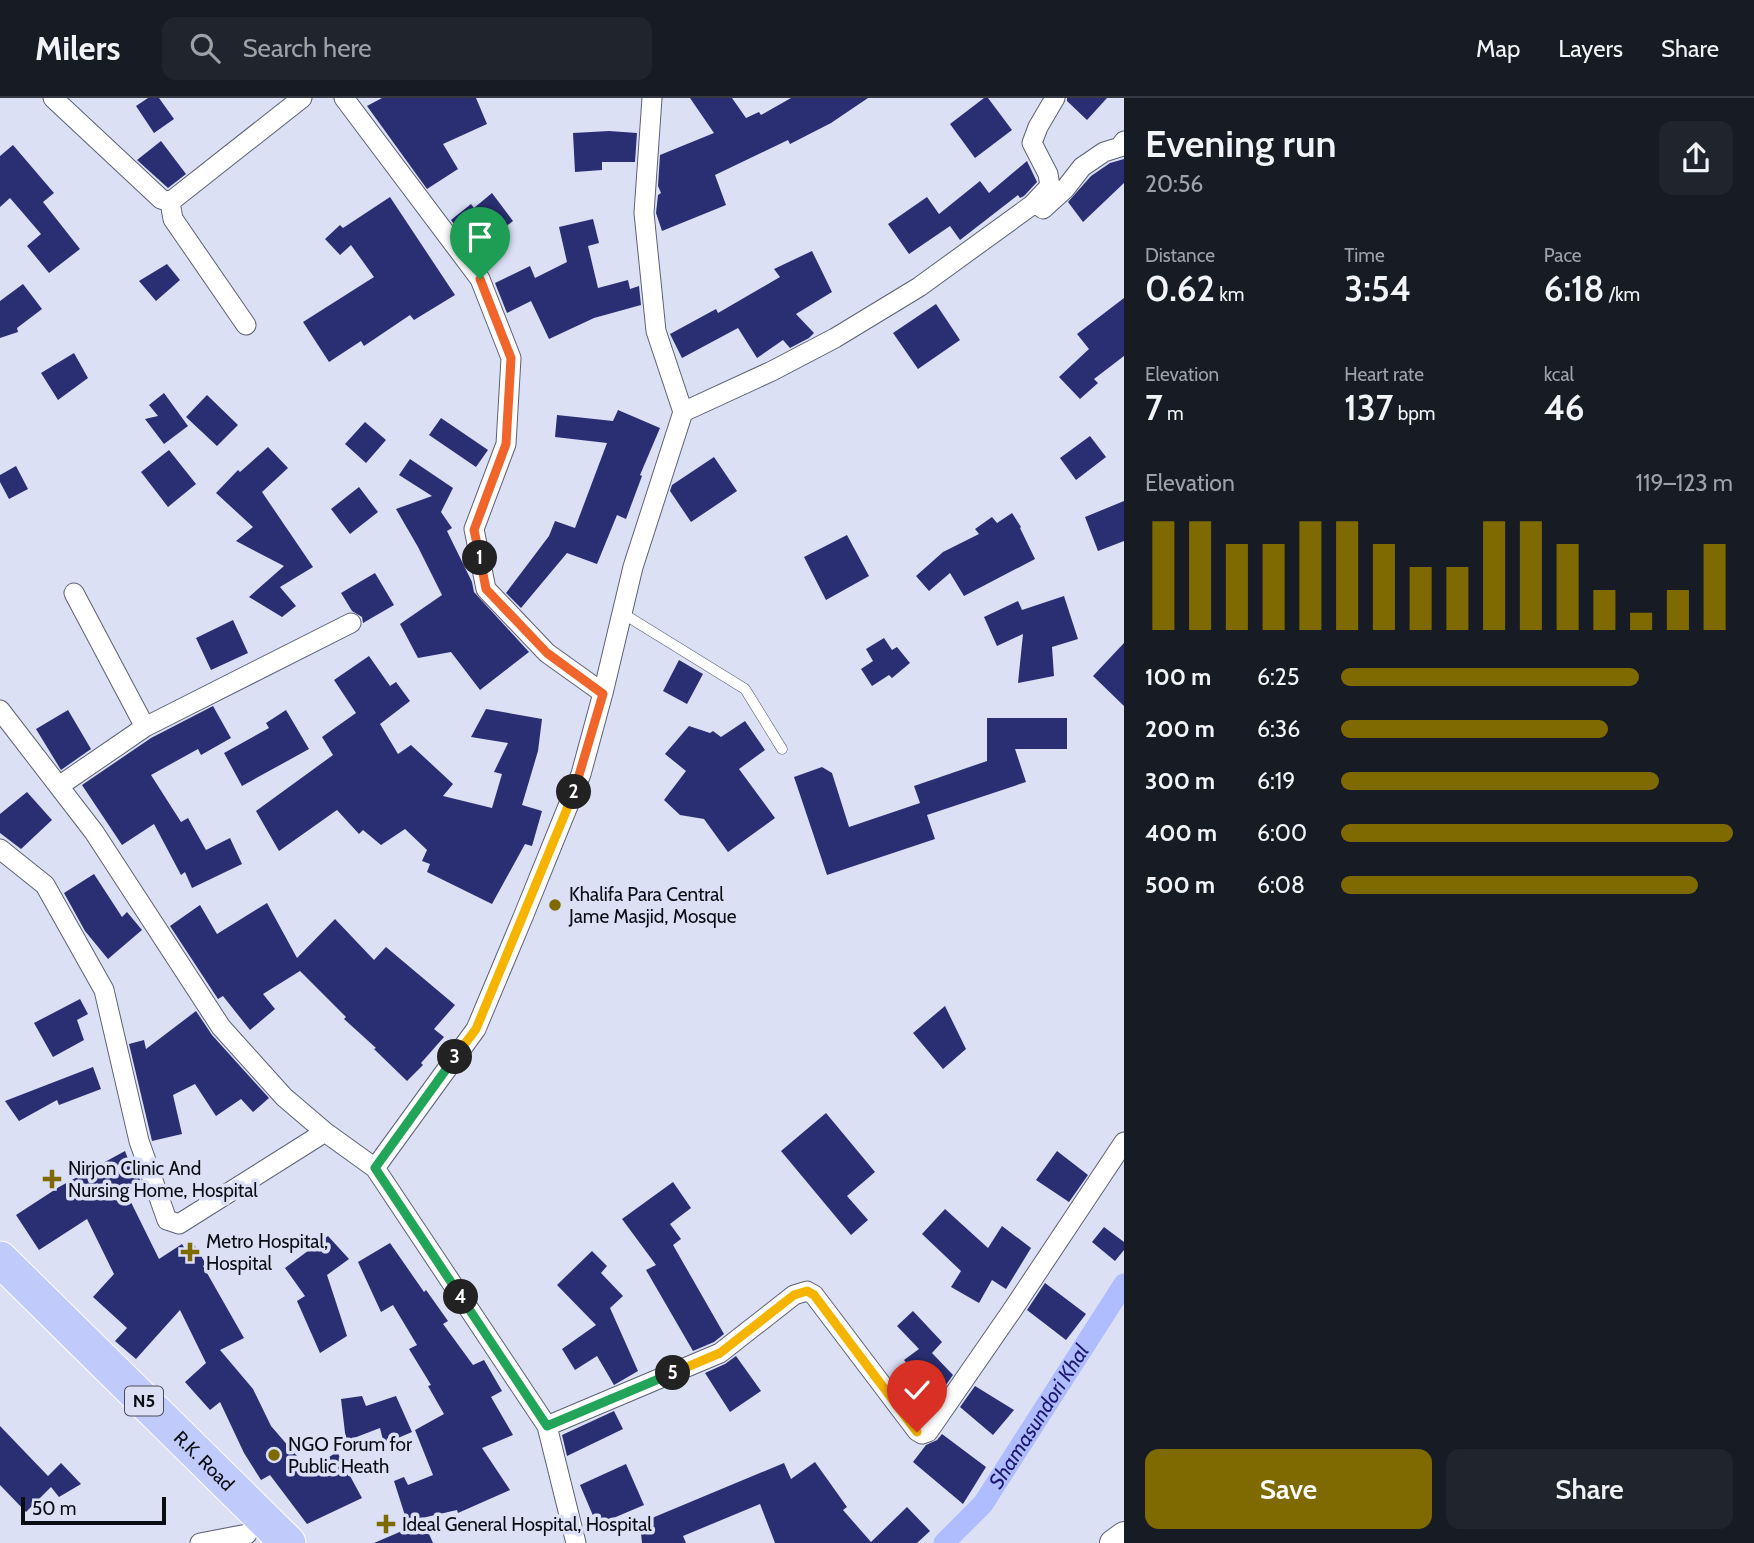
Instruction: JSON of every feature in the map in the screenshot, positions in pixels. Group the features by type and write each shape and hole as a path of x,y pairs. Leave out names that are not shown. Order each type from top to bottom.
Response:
{"highway":[{"name":"R.K. Road","path":"0,1259 288,1543"},
{"name":"R.K. Road","path":"0,1292 252,1539"}],"street":[{"path":"52,98 161,199 170,202"},
{"path":"170,202 302,98"},
{"path":"344,98 480,279 511,358 506,444 474,530 486,589 547,653 603,694"},
{"path":"375,1168 476,1029 581,775 633,567 683,412 656,331 644,213 652,98"},
{"path":"683,412 835,338 919,287 1032,205 1050,186 1048,174 1032,143 1055,98"},
{"path":"1032,205 1040,212 1082,167 1104,152 1119,147 1124,141"},
{"path":"170,202 173,219 246,326"},
{"path":"74,593 145,727"},
{"path":"59,786 145,727 351,623"},
{"path":"0,710 94,832 220,1027 284,1097 325,1132 375,1168 547,1426 576,1543"},
{"path":"0,849 45,885 104,990 139,1141 167,1220 179,1224 325,1132"},
{"path":"547,1426 720,1353 794,1295 807,1291 814,1295 917,1432 928,1432 1124,1142"},
{"path":"1113,1543 1124,1535"},
{"path":"200,1543 252,1539"}],"lane":[{"path":"622,613 745,689 782,750"}],"building":[{"path":"148,98 159,98 174,119 154,133 136,106"},
{"path":"382,98 476,98 487,124 443,144 458,169 427,189 367,106"},
{"path":"690,98 732,98 746,118 759,112 761,115 791,98 868,98 831,123 790,144 788,140 715,175 726,205 662,231 656,213 658,195 661,193 658,186 660,155 714,133"},
{"path":"984,98 988,98 1012,130 975,158 950,124"},
{"path":"1067,98 1107,98 1087,120"},
{"path":"573,133 637,133 635,162 602,162 602,170 575,172"},
{"path":"161,141 186,174 168,188 137,160"},
{"path":"13,145 54,193 43,202 80,249 49,273 27,246 41,234 10,198 0,207 0,156"},
{"path":"1124,159 1124,183 1083,222 1068,202 1091,176 1110,163"},
{"path":"1027,161 1037,182 1024,196 1020,198 1018,195 960,240 950,226 909,254 888,224 927,197 939,214 980,181 989,193"},
{"path":"492,193 513,221 475,251 451,220 471,204 474,208"},
{"path":"390,197 455,295 414,320 410,315 364,346 361,341 329,362 303,322 374,277 351,245 340,255 325,239 340,225 343,228"},
{"path":"593,219 599,243 588,246 598,288 628,280 630,289 639,286 641,305 594,318 549,339 531,301 507,313 495,283 530,266 535,278 567,262 559,227"},
{"path":"812,251 832,292 796,314 814,333 809,338 790,348 783,340 757,358 738,328 682,358 670,334 716,309 718,313 780,277 774,269"},
{"path":"167,264 180,280 156,301 139,281"},
{"path":"23,284 42,309 17,328 18,332 0,338 0,301"},
{"path":"1124,298 1124,356 1094,379 1098,383 1080,399 1059,377 1089,349 1077,334"},
{"path":"936,304 960,340 918,369 893,333"},
{"path":"74,353 88,378 58,400 41,373"},
{"path":"164,393 188,426 164,444 145,419 158,416 149,405"},
{"path":"207,395 238,425 217,446 186,417"},
{"path":"618,410 660,428 640,475 642,476 626,519 617,515 597,564 567,553 521,608 506,593 549,536 555,521 575,528 607,443 555,437 557,415 613,421"},
{"path":"441,418 488,450 476,467 429,435"},
{"path":"365,422 386,440 366,463 345,444"},
{"path":"1090,436 1106,457 1076,480 1060,458"},
{"path":"268,447 288,468 262,492 313,567 280,587 296,606 282,617 249,597 284,566 236,541 253,527 216,493 238,470 240,472"},
{"path":"169,450 196,484 168,507 141,472"},
{"path":"714,457 737,491 691,522 670,491 672,485"},
{"path":"410,459 453,488 441,512 452,528 447,531 472,582 474,592 529,652 480,690 451,652 418,658 400,624 442,595 396,509 432,496 399,475"},
{"path":"16,466 28,489 9,499 0,482 0,475"},
{"path":"359,487 378,512 350,534 331,509"},
{"path":"1124,501 1124,541 1098,551 1085,517"},
{"path":"1012,513 1035,559 964,596 950,573 929,591 916,576 943,552 979,534 975,529 992,517 997,523"},
{"path":"847,535 869,576 826,600 804,557"},
{"path":"375,573 394,605 363,623 362,617 352,611 341,593"},
{"path":"1064,596 1078,639 1052,647 1054,676 1018,683 1023,634 997,646 984,617 1018,601 1022,610"},
{"path":"233,620 248,653 211,670 196,638"},
{"path":"884,638 892,650 897,647 910,663 892,678 889,675 872,686 861,669 873,661 866,649"},
{"path":"1124,643 1124,706 1093,676"},
{"path":"369,656 390,686 396,682 410,701 380,724 398,754 411,745 453,784 443,796 492,808 502,774 494,772 508,743 471,737 486,709 542,719 538,751 522,805 542,811 532,846 525,844 492,904 427,872 430,864 422,861 427,850 405,829 381,845 363,830 359,834 337,810 279,851 256,811 333,755 322,737 356,713 334,680"},
{"path":"679,660 703,674 687,704 663,691"},
{"path":"213,706 231,738 201,755 198,749 151,775 181,822 188,818 206,850 230,838 242,864 192,888 185,872 181,875 154,824 122,845 82,785 151,738"},
{"path":"68,710 91,749 61,770 36,729"},
{"path":"286,710 309,749 242,786 224,753 269,728 266,723"},
{"path":"987,718 1067,718 1067,749 1015,749 1026,782 927,815 935,839 827,875 794,777 822,767 832,773 849,827 920,803 914,786 987,761"},
{"path":"745,721 765,750 739,769 775,818 728,852 704,819 680,815 664,800 686,771 665,754 689,726 710,733 713,731 721,737"},
{"path":"27,792 52,820 21,849 0,833 0,814"},
{"path":"94,874 122,917 127,912 142,930 108,959 85,931 64,893"},
{"path":"267,903 297,958 335,919 374,960 386,947 455,1005 434,1029 444,1037 407,1081 300,971 263,994 275,1009 250,1030 223,996 218,999 170,926 200,905 217,934"},
{"path":"80,999 88,1014 77,1020 84,1040 53,1057 34,1023"},
{"path":"945,1006 966,1049 943,1069 913,1033"},
{"path":"196,1011 212,1035 269,1098 253,1112 241,1099 216,1116 195,1084 173,1095 182,1134 152,1141 129,1044 144,1040 146,1049"},
{"path":"93,1067 101,1089 59,1105 57,1100 19,1121 5,1101"},
{"path":"826,1113 875,1172 847,1196 868,1220 851,1235 781,1151"},
{"path":"125,1151 140,1180 124,1188 159,1259 182,1244 185,1249 193,1243 244,1338 220,1350 253,1389 271,1426 309,1470 337,1452 362,1498 307,1524 270,1475 261,1480 244,1453 220,1402 210,1410 185,1382 206,1363 180,1310 136,1359 115,1341 127,1328 93,1297 114,1274 87,1219 39,1250 16,1215 59,1187"},
{"path":"1057,1151 1088,1175 1069,1202 1036,1180"},
{"path":"673,1182 691,1208 670,1224 681,1239 673,1245 724,1334 714,1342 693,1351 646,1270 656,1265 622,1219"},
{"path":"945,1209 988,1248 1002,1226 1031,1248 1006,1289 992,1280 979,1303 951,1287 961,1271 922,1234"},
{"path":"1104,1227 1124,1242 1124,1250 1115,1261 1092,1242"},
{"path":"328,1236 349,1259 327,1275 347,1336 320,1353 297,1301 305,1296 285,1268"},
{"path":"390,1243 448,1321 443,1324 473,1365 484,1360 502,1391 491,1397 513,1435 482,1448 510,1490 458,1513 457,1510 422,1518 433,1543 374,1543 409,1528 394,1481 404,1477 408,1485 433,1475 415,1430 444,1414 428,1386 431,1385 409,1349 417,1345 393,1305 381,1312 358,1262"},
{"path":"592,1251 607,1266 601,1273 623,1296 610,1308 638,1371 614,1385 597,1356 575,1370 562,1349 596,1325 557,1285"},
{"path":"1045,1283 1086,1314 1066,1340 1027,1310"},
{"path":"913,1311 942,1342 932,1353 953,1375 936,1399 904,1360 919,1349 897,1326"},
{"path":"736,1356 761,1391 730,1412 705,1373"},
{"path":"975,1386 1014,1410 993,1435 960,1407"},
{"path":"362,1396 366,1406 396,1396 412,1432 384,1444 380,1428 346,1441 341,1399"},
{"path":"614,1411 623,1429 567,1456 562,1435"},
{"path":"0,1426 48,1476 61,1463 81,1484 59,1497 51,1487 26,1512 0,1485"},
{"path":"942,1434 986,1467 963,1504 913,1462 926,1445 937,1440"},
{"path":"815,1462 847,1507 843,1510 871,1542 907,1507 930,1531 917,1543 775,1543 760,1504 683,1536 686,1543 642,1543 640,1523 784,1463 791,1479"},
{"path":"626,1464 644,1505 597,1525 580,1485"}],"waterway":[{"name":"Shamasundori Khal","path":"944,1543 983,1504 1124,1284"}],"place":[{"name":"Khalifa Para Central Jame Masjid, Mosque","path":"555,905"},
{"name":"Nirjon Clinic And Nursing Home, Hospital","path":"52,1179"},
{"name":"Metro Hospital, Hospital","path":"190,1252"},
{"name":"NGO Forum for Public Heath","path":"274,1455"},
{"name":"Ideal General Hospital, Hospital","path":"386,1524"}],"route":[{"path":"480,279 511,358 506,444 474,530 486,589 547,653 603,694 581,775 476,1029 375,1168 547,1426 720,1353 794,1295 807,1291 814,1295 917,1432"}]}
